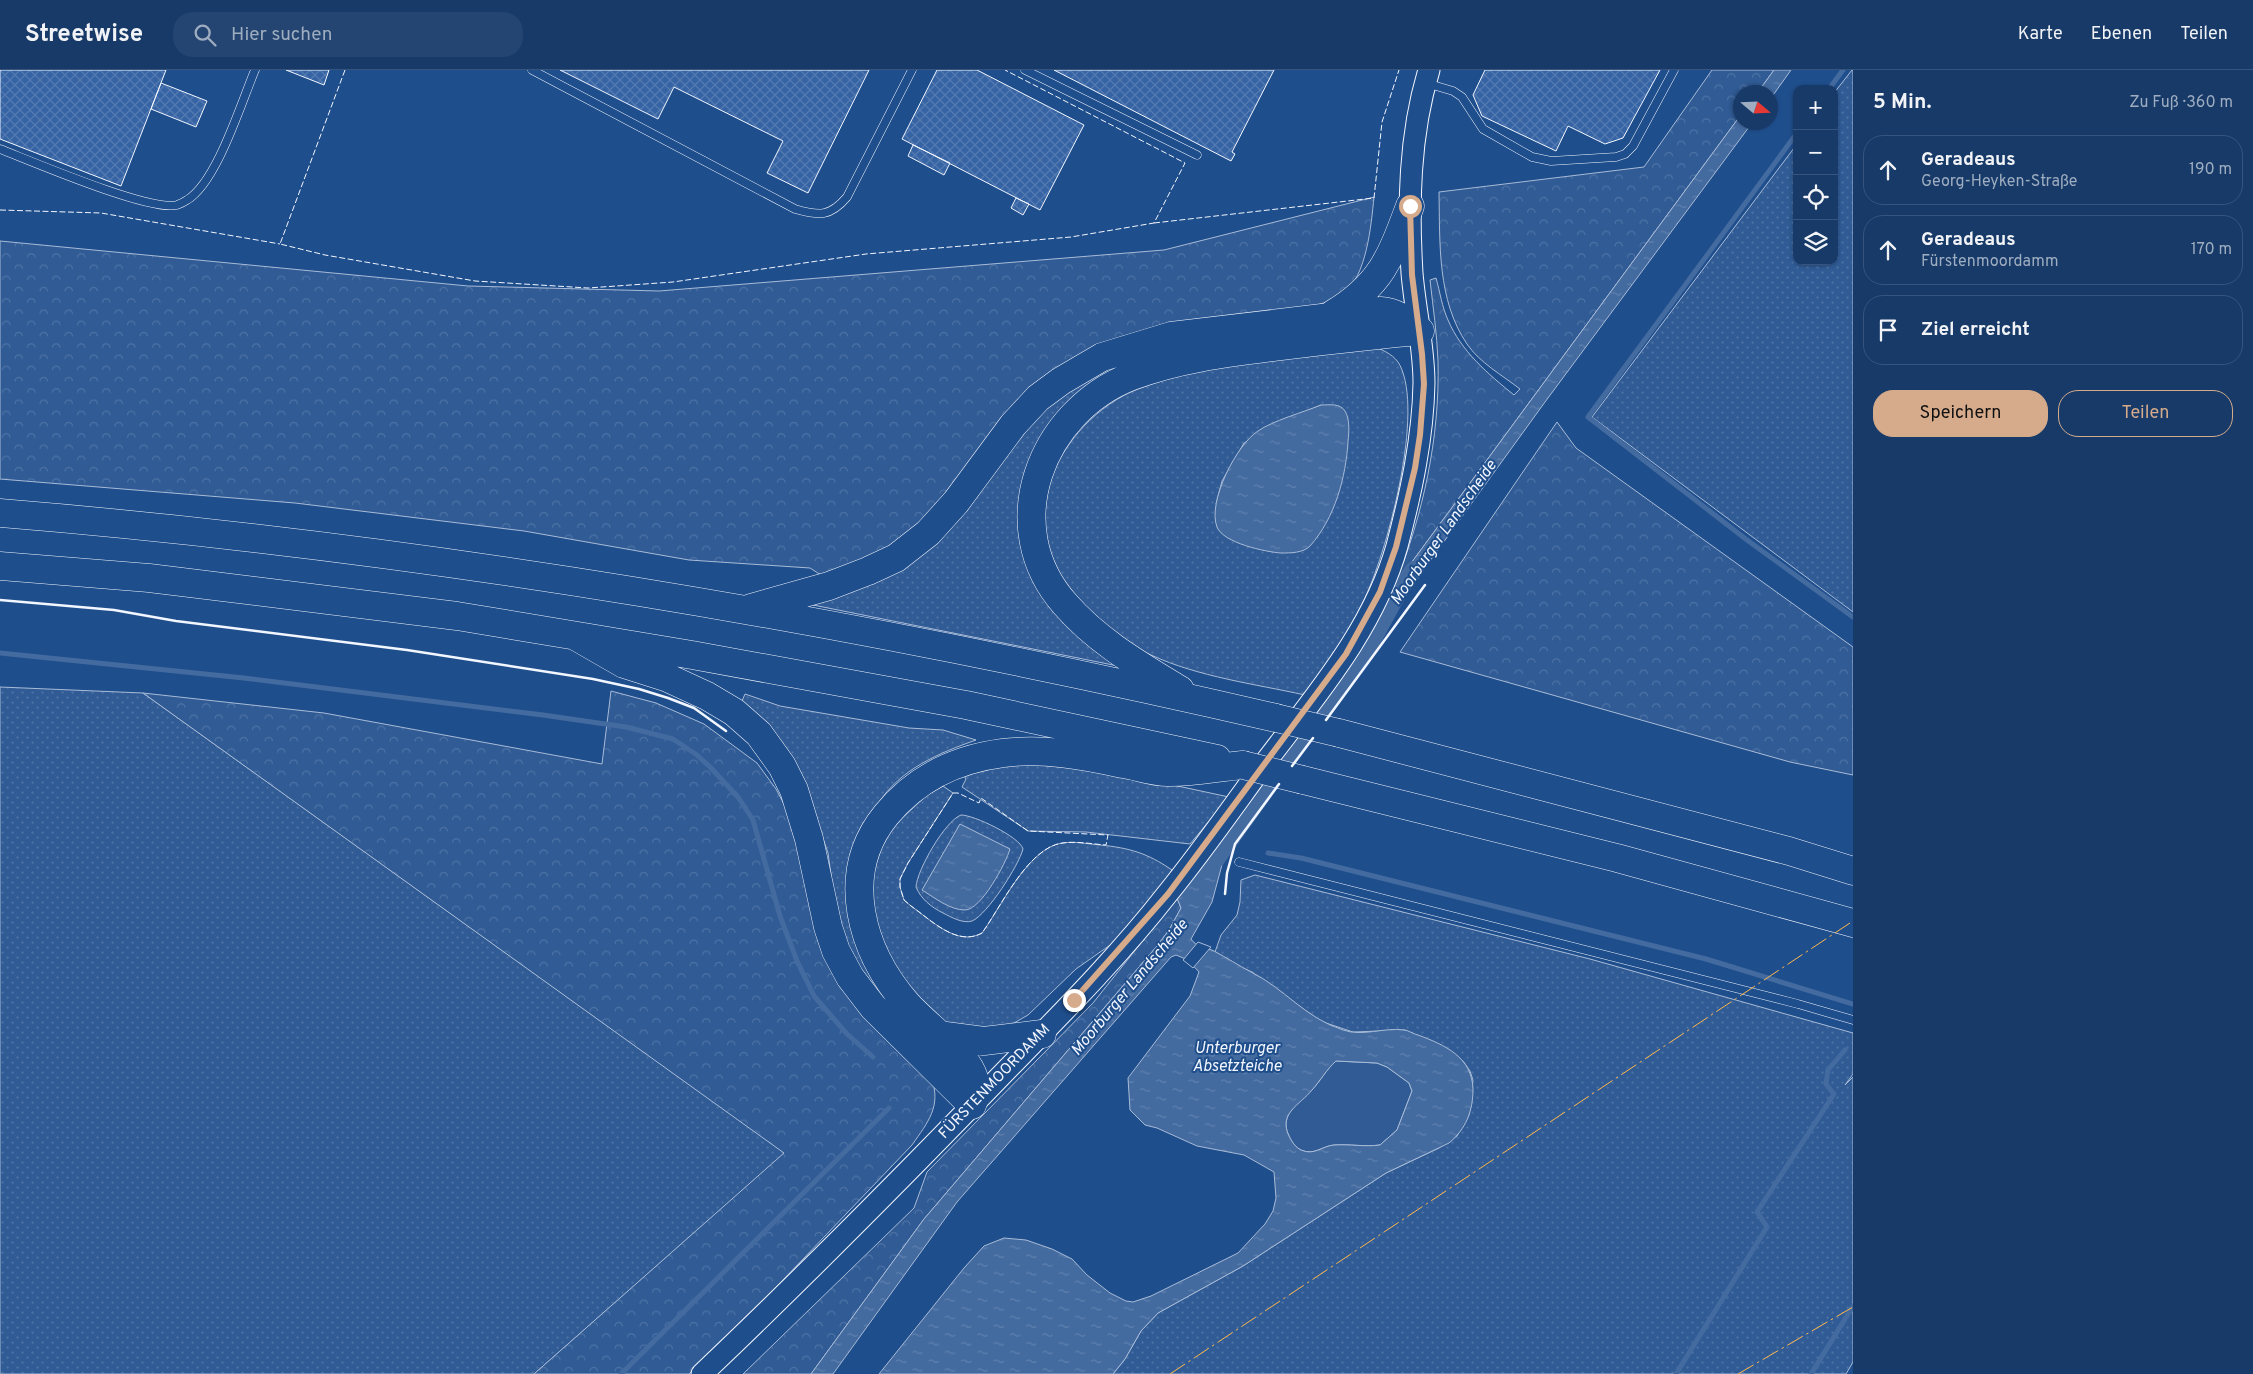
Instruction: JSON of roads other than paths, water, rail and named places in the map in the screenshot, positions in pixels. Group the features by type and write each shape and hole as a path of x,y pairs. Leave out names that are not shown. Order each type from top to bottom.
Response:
{"highway":[{"path":"1329,316 1355,301 1382,272 1395,246 1410,206"},
{"path":"745,609 829,586 896,558 928,533 956,502 1013,425 1038,398 1061,381 1102,357 1171,336 1329,316 1389,312 1400,316 1420,331"},
{"path":"1196,699 1111,646 1065,604 1047,578 1036,553 1031,519 1034,490 1041,466 1054,437 1075,412 1102,390 1132,376 1162,366 1211,355 1367,335 1420,331"},
{"path":"0,512 140,524 336,546 640,591 745,609 1196,699 1339,732 1789,851 1853,871"},
{"path":"0,566 150,578 456,616 692,654 966,705 1243,765 1617,858 1853,923"},
{"path":"577,637 624,664 668,678 707,696 734,712 758,734 782,766 794,790 809,839 828,927 836,951 850,977 873,1007 972,1105"},
{"path":"972,1105 976,1086 971,1070 908,1004 882,971 868,942 860,906 861,873 868,843 883,818 902,796 938,771 971,759 1013,752 1038,751 1084,756 1166,772 1243,765"},
{"path":"938,1034 984,1041 1042,1034"}],"main road":[{"name":"FÜRSTENMOORDAMM","path":"702,1374 809,1272 1042,1034 1118,952 1168,894 1334,670 1370,614 1389,571 1396,547 1415,468 1420,435 1424,384 1420,331 1412,275 1410,206 1414,153 1428,76"}],"lane":[{"path":"0,149 115,193 176,205 188,199 202,186 213,169 255,70"},
{"path":"532,70 795,209 811,214 826,214 837,208 847,197 912,70"},
{"path":"1025,70 1197,155"},
{"path":"1428,76 1462,97 1483,129 1532,157 1551,161 1616,157 1625,154 1633,146 1674,70"},
{"path":"1239,862 1853,1020"}],"water":[{"path":"1774,70 1791,70 1778,88 1778,85 1763,85"},
{"path":"1733,126 1733,130 1747,130 1545,402 1406,594 1395,585"},
{"path":"1321,405 1334,405 1343,408 1348,418 1349,430 1345,469 1338,497 1319,535 1307,548 1289,553 1256,549 1227,538 1217,527 1215,516 1216,503 1226,474 1241,448 1264,427"},
{"path":"960,824 1010,849 992,885 978,902 965,910 948,906 922,890"},
{"name":"Unterburger Absetzteiche","path":"1224,836 1235,844 1223,861 1212,902 1191,939 1193,942 1214,951 1263,979 1306,1011 1329,1025 1358,1033 1396,1029 1406,1030 1447,1048 1462,1060 1468,1068 1473,1089 1470,1112 1460,1132 1449,1143 1386,1173 1243,1266 1158,1313 1141,1331 1125,1359 1113,1374 879,1374 964,1268 984,1246 1004,1238 1026,1240 1052,1249 1072,1259 1087,1275 1110,1293 1126,1301 1133,1302 1151,1296 1238,1253 1265,1224 1273,1211 1276,1198 1274,1172 1244,1155 1197,1146 1157,1128 1145,1125 1130,1110 1128,1078 1190,996 1199,972 1188,960 1176,955 1171,957 957,1202 833,1374 811,1374 924,1219 1157,946 1169,930 1181,908 1177,898","holes":["1336,1061 1377,1063 1387,1067 1409,1083 1412,1091 1397,1130 1380,1145 1334,1145 1310,1152 1295,1146 1286,1128 1288,1115 1312,1090 1332,1064"]}],"waterway":[{"path":"1832,85 1843,70"},
{"path":"1793,138 1588,417 1747,540 1853,617"},
{"name":"Moorburger Landscheide","path":"1216,859 1370,644 1400,589 1414,570"},
{"path":"0,653 244,678 543,715 626,727 673,739 697,755 710,767 738,797 753,820 780,916 797,961 814,996 847,1034 873,1057"},
{"path":"1268,853 1301,858 1706,959 1853,1004"},
{"path":"1676,1374 1767,1227 1757,1212 1834,1094 1826,1084 1828,1070 1845,1050"},
{"path":"621,1374 889,1108"},
{"path":"1811,1374 1853,1306"}]}
